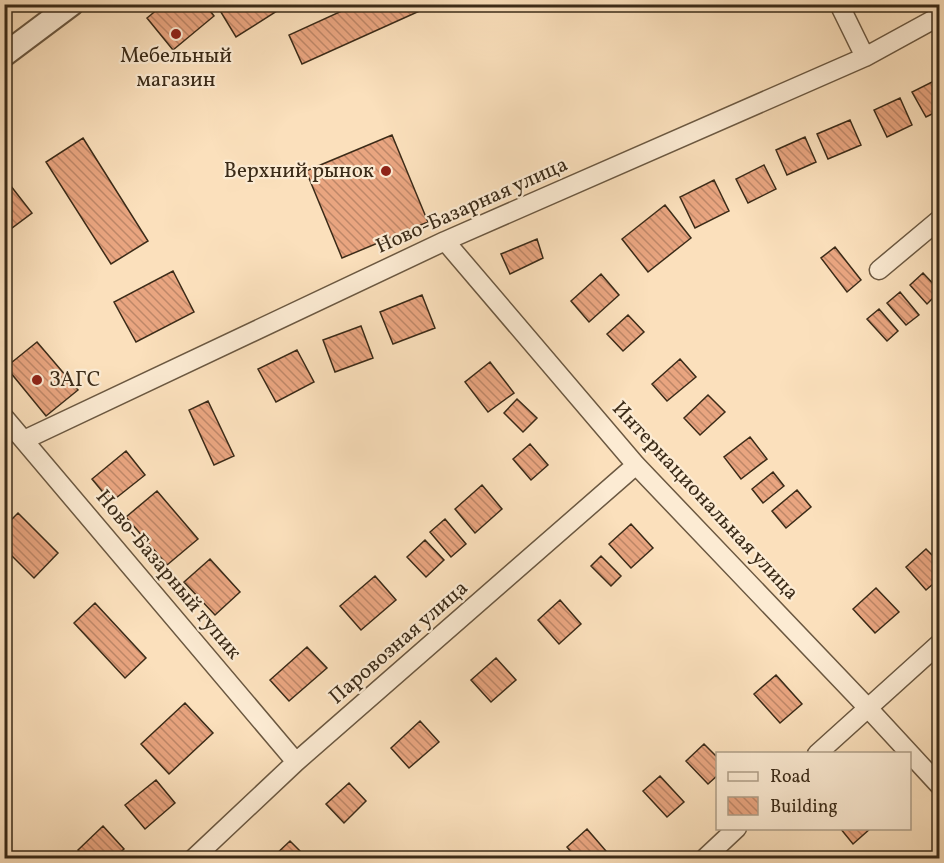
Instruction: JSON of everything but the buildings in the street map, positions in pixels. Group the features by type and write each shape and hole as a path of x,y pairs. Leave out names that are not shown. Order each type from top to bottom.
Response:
{"street":[{"path":"4,55 72,4"},
{"path":"839,4 865,57"},
{"name":"Ново-Базарная улица","path":"24,440 445,241 865,57 939,16"},
{"path":"879,270 939,219"},
{"name":"Интернациональная улица","path":"445,241 636,465 908,752"},
{"name":"Ново-Базарный тупик","path":"4,417 296,762"},
{"name":"Паровозная улица","path":"194,858 296,762 636,465"},
{"path":"818,752 939,643"},
{"name":"Интернациональная улица","path":"911,755 939,786"},
{"path":"705,858 735,830"}],"place":[{"name":"Мебельный магазин","path":"176,34"},
{"name":"Верхний рынок","path":"386,171"},
{"name":"ЗАГС","path":"37,380"}]}
